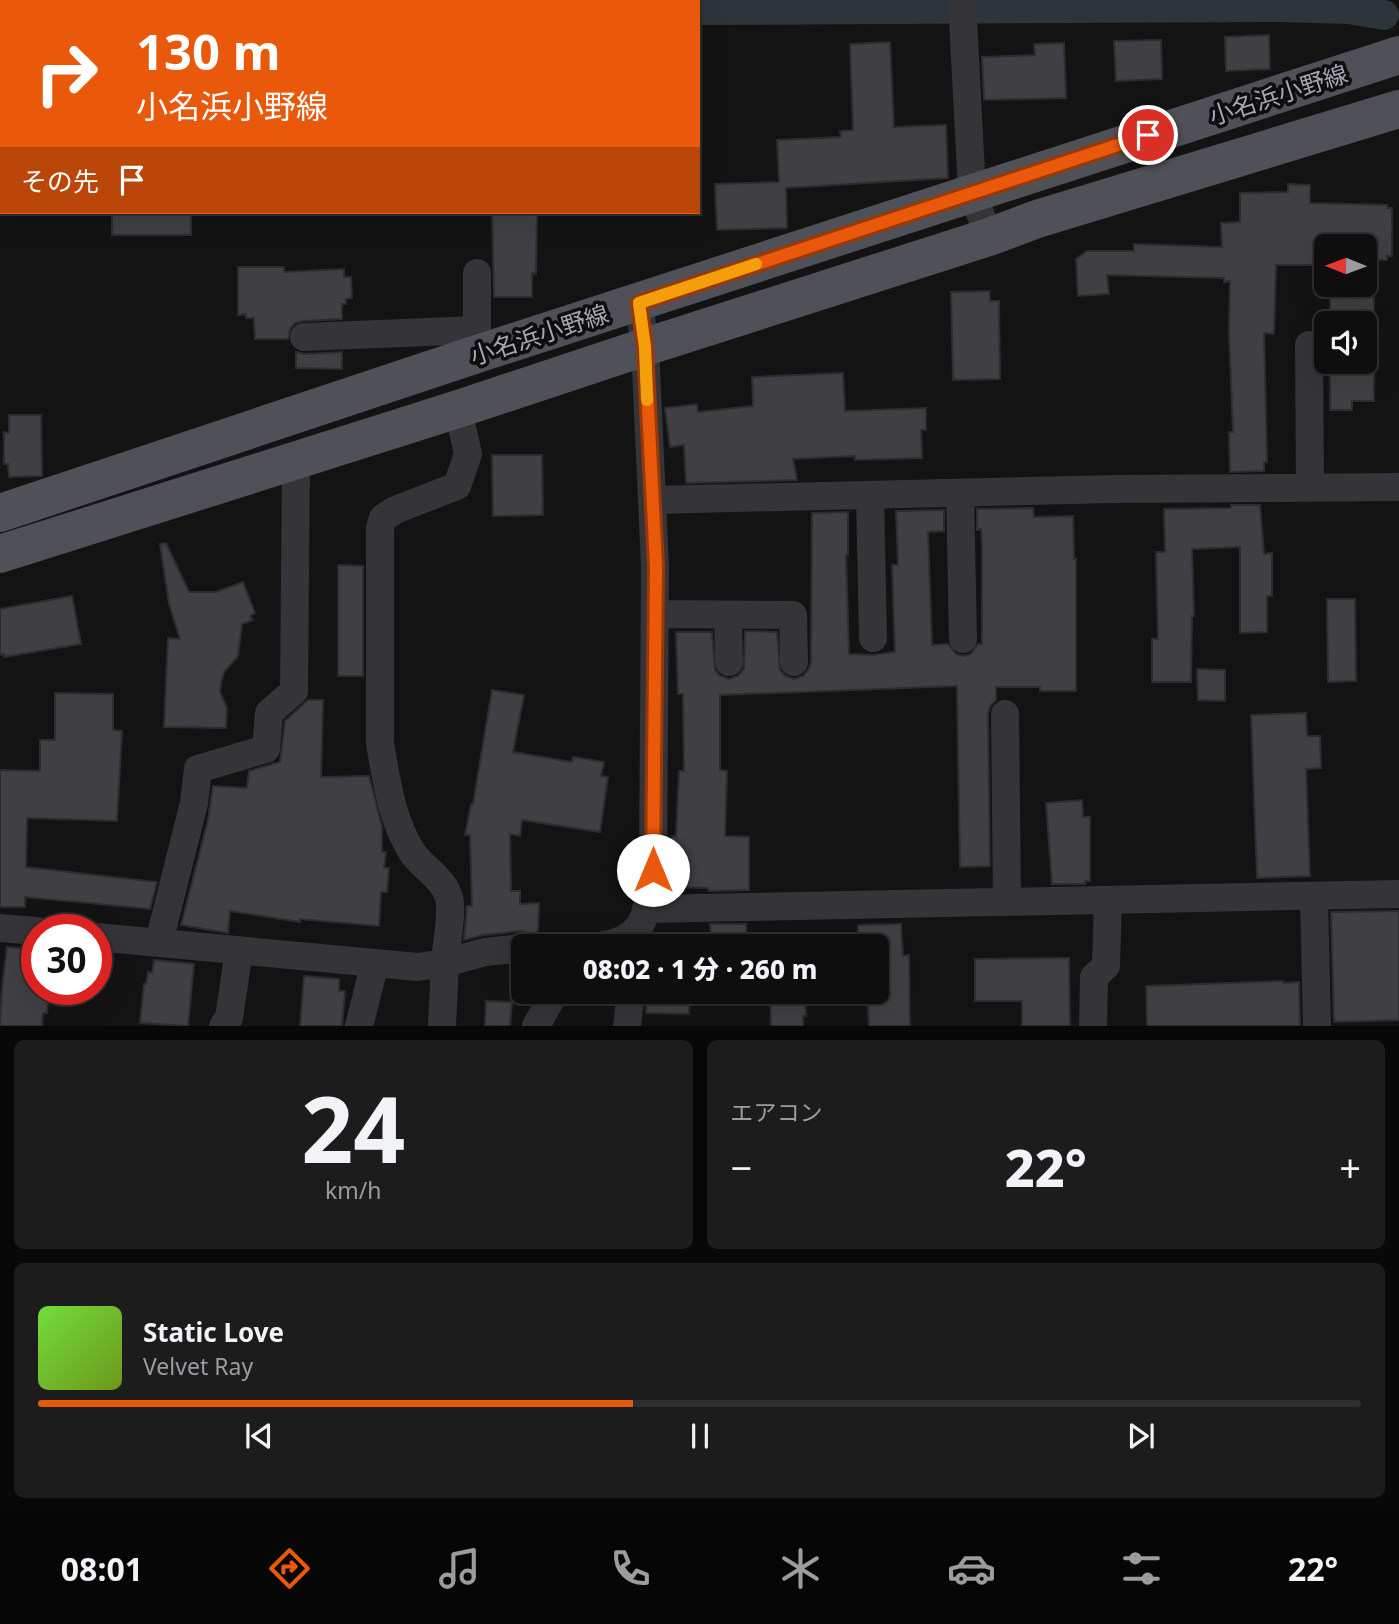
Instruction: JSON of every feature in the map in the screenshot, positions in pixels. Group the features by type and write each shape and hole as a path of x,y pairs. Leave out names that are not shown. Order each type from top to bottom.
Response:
{"main road":[{"name":"小名浜小野線","path":"0,513 477,342 639,303 972,192 1399,55"},
{"name":"小名浜小野線","path":"0,554 458,409 989,237 1037,219 1399,109"}],"street":[{"path":"962,10 972,192 989,237"},
{"path":"304,337 477,342 477,272"},
{"path":"639,303 645,347 655,614 653,870 639,928 1007,902 1399,894"},
{"path":"1309,345 1310,488"},
{"path":"442,1026 450,901 446,890 413,856 404,839 380,743 380,528 383,518 395,510 457,486 468,454 458,409"},
{"path":"159,942 194,803 198,769 266,749 269,713 294,691 296,460"},
{"path":"652,500 1399,487"},
{"path":"960,493 963,639"},
{"path":"870,495 873,638"},
{"path":"655,614 793,615 794,662"},
{"path":"728,615 729,662"},
{"path":"1004,714 1007,902"},
{"path":"1314,896 1317,1026"},
{"path":"1093,1026 1094,977 1106,966 1108,900"},
{"path":"0,928 21,930"},
{"path":"112,938 418,967 485,952 511,949"},
{"path":"223,1026 229,1018 239,950"},
{"path":"359,1026 375,963"},
{"path":"536,1026 548,1004"},
{"path":"627,1026 630,1004"}],"building":[{"path":"1269,35 1270,69 1226,71 1225,37"},
{"path":"1161,40 1162,79 1116,81 1114,41"},
{"path":"890,42 894,127 946,125 948,178 786,188 787,228 717,230 715,184 779,182 777,140 841,137 840,131 853,130 850,44"},
{"path":"1064,43 1066,98 984,100 982,57 1035,55 1034,44"},
{"path":"1288,184 1310,185 1310,203 1387,205 1387,208 1392,208 1392,256 1387,256 1387,260 1377,260 1377,234 1314,234 1314,265 1276,265 1274,334 1264,333 1267,462 1264,462 1264,471 1230,472 1229,432 1233,432 1230,281 1224,282 1224,278 1107,275 1109,294 1078,296 1076,259 1087,251 1134,251 1134,244 1222,247 1221,223 1240,222 1240,193 1288,192"},
{"path":"112,214 191,214 191,235 112,235"},
{"path":"492,214 537,214 536,274 532,273 532,297 494,297"},
{"path":"238,267 284,267 284,272 344,269 344,277 351,277 352,298 346,299 346,304 342,304 342,319 295,323 290,329 288,339 255,339 254,318 246,318 246,314 238,315"},
{"path":"990,291 990,301 999,301 1000,379 953,380 951,292"},
{"path":"1330,298 1374,298 1374,311 1330,311"},
{"path":"296,352 342,352 342,369 296,368"},
{"path":"843,373 845,411 926,408 926,430 921,430 922,458 855,460 855,456 793,459 797,480 686,483 684,445 670,447 665,408 697,404 698,412 753,406 752,377"},
{"path":"1330,374 1374,374 1374,401 1352,401 1352,410 1330,410"},
{"path":"9,415 41,415 42,476 9,477 8,464 4,464 4,432 9,433"},
{"path":"492,455 542,455 543,515 493,516"},
{"path":"1231,505 1260,505 1264,554 1272,553 1272,596 1267,596 1267,632 1240,633 1240,547 1192,549 1194,616 1191,682 1152,682 1152,639 1158,639 1156,552 1165,552 1164,509 1231,508"},
{"path":"1033,508 1034,517 1073,516 1076,559 1076,691 1040,691 1040,687 996,687 996,700 990,706 988,714 990,866 960,867 957,686 720,695 720,770 727,771 725,836 749,837 749,890 709,891 708,888 672,887 672,836 676,836 679,771 684,771 683,694 678,694 676,632 712,632 715,670 720,676 729,679 738,676 744,669 745,631 777,632 780,670 785,676 794,679 803,676 811,662 812,513 848,512 846,555 849,654 895,652 892,565 898,565 896,511 944,510 944,531 928,532 932,645 948,644 956,654 971,654 978,644 982,644 982,546 981,529 977,530 977,509"},
{"path":"166,543 189,592 216,592 243,582 255,613 250,616 253,620 242,624 238,656 224,672 221,683 220,692 227,708 226,728 164,727 168,638 180,639 169,604 160,544"},
{"path":"338,565 363,566 363,676 338,676"},
{"path":"72,596 81,644 4,657 4,654 0,655 0,609"},
{"path":"1327,599 1355,599 1356,681 1328,682"},
{"path":"1197,669 1225,670 1225,701 1198,700"},
{"path":"492,690 524,695 513,752 572,762 573,757 604,762 601,776 608,777 600,832 522,820 520,836 510,834 511,891 520,891 520,904 539,903 538,931 532,934 521,931 464,940 467,906 472,906 470,835 465,835 473,804"},
{"path":"55,693 113,694 113,730 122,731 117,821 27,818 26,867 157,882 150,909 25,897 25,907 0,907 0,770 40,771 40,740 55,740"},
{"path":"308,700 323,700 321,777 369,776 382,827 382,852 386,852 384,868 389,868 387,892 381,892 379,926 300,919 300,922 230,911 228,933 181,925 208,820 213,786 247,788 249,771 280,762 285,721"},
{"path":"1306,713 1307,736 1320,736 1321,768 1306,769 1310,876 1257,878 1251,715"},
{"path":"1082,800 1083,817 1090,817 1090,881 1085,881 1085,884 1052,884 1046,803"},
{"path":"1399,911 1399,1020 1334,1022 1331,912"},
{"path":"710,924 746,924 746,934 711,934"},
{"path":"901,924 903,956 909,955 910,1026 869,1026 868,1004 889,1004 889,934 858,934 858,925"},
{"path":"7,947 21,948 21,1005 48,1005 47,1013 43,1013 42,1026 0,1026"},
{"path":"1069,958 1070,1026 1022,1026 1022,1001 975,1001 975,959"},
{"path":"154,960 194,964 188,1026 140,1023 144,984 148,972 152,973"},
{"path":"304,976 339,979 339,991 345,991 342,1026 300,1026"},
{"path":"1299,982 1300,1026 1147,1026 1146,986"},
{"path":"486,1001 511,1002 510,1026 485,1026"},
{"path":"646,1004 689,1004 689,1014 646,1013"},
{"path":"770,1004 806,1004 803,1026 771,1026"}],"waterway":[{"path":"700,10 1280,7 1349,9 1384,15"}],"slow traffic":[{"path":"647,400 645,347 639,303 756,264"}],"route":[{"path":"653,870 656,566 645,347 639,303 1148,135"}]}
